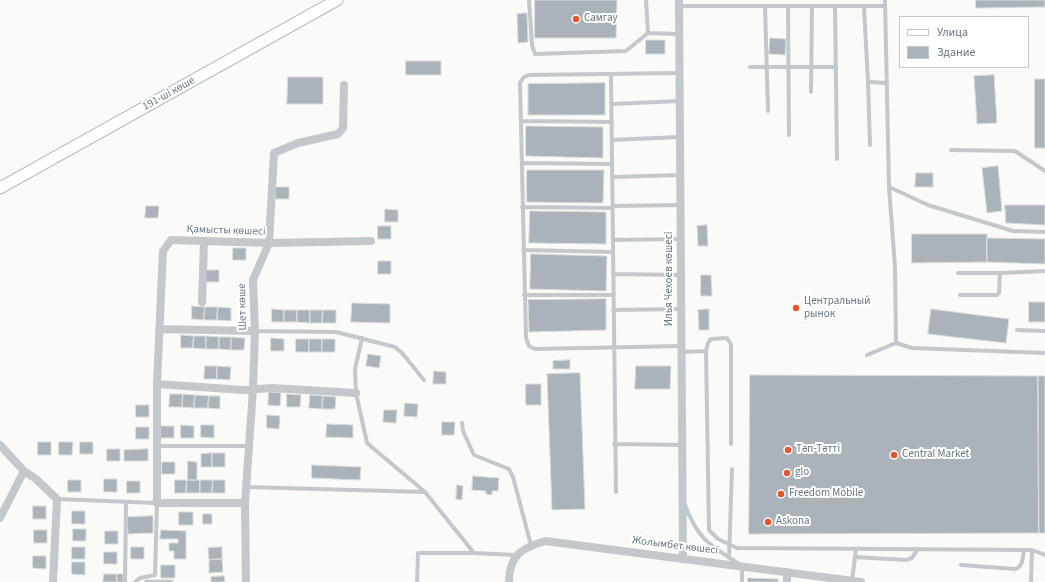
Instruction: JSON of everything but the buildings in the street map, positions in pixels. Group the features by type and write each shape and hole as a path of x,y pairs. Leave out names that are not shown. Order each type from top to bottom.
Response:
{"main road":[{"name":"191-ші көше","path":"2,186 337,0"}],"street":[{"name":"Илья Чехоев көшесі","path":"678,3 683,559"},
{"name":"Шет көше","path":"246,582 245,503 253,389 255,331 253,280 269,243 274,153 298,143 338,134 343,128 344,85"},
{"name":"Қамысты көшесі","path":"157,503 157,384 163,251 171,240 269,243 371,241"},
{"path":"202,302 204,241"},
{"path":"159,329 255,331"},
{"path":"157,384 243,390 272,388 356,393"},
{"path":"0,445 24,471 57,499 53,582"},
{"path":"0,518 24,471"},
{"path":"157,503 245,503"},
{"name":"Жолымбет көшесі","path":"516,555 531,545 545,541 861,582"},
{"path":"509,582 512,565 516,555"},
{"path":"787,572 787,582"}],"lane":[{"path":"529,0 532,45 535,54 626,51 648,33 678,34"},
{"path":"646,0 648,33"},
{"path":"885,0 889,187 895,267 896,343"},
{"path":"678,3 765,6 884,6"},
{"path":"765,6 768,111"},
{"path":"788,6 789,136"},
{"path":"811,92 812,6"},
{"path":"835,6 837,159"},
{"path":"864,7 870,145"},
{"path":"750,67 836,67"},
{"path":"679,73 611,76 528,75 523,78 520,83 526,338 529,346 535,349 614,347 706,351"},
{"path":"611,76 614,444 616,492"},
{"path":"868,82 887,83"},
{"path":"612,104 679,101"},
{"path":"521,121 612,122"},
{"path":"612,140 679,137"},
{"path":"950,150 1015,151 1045,171"},
{"path":"522,163 612,164"},
{"path":"613,177 680,175"},
{"path":"889,187 928,206 1013,231 1045,232"},
{"path":"522,207 680,205"},
{"path":"613,240 680,238"},
{"path":"523,250 613,252"},
{"path":"958,273 1045,271"},
{"path":"960,295 997,295 1000,293 1000,273"},
{"path":"613,274 680,275"},
{"path":"524,295 613,295"},
{"path":"614,310 681,309"},
{"path":"1017,330 1045,331"},
{"path":"255,331 336,332 394,347 402,353 424,380"},
{"path":"362,338 355,369 356,393 367,443 425,492 474,554"},
{"path":"731,444 731,344 730,340 727,338 711,339 708,342 706,351 709,530 718,539 737,548 1032,550 1045,555"},
{"path":"867,355 896,343 912,348 1045,353"},
{"path":"462,423 463,431 474,455 509,469 513,477 531,545"},
{"path":"614,444 682,445"},
{"path":"156,446 249,446"},
{"path":"729,557 732,469"},
{"path":"246,487 425,492"},
{"path":"682,498 692,524 702,538 742,566 742,582"},
{"path":"57,499 157,503 155,574 140,578 135,582"},
{"path":"125,582 126,502"},
{"path":"852,581 856,549"},
{"path":"855,557 906,560 912,558 918,549"},
{"path":"960,566 1019,568 1022,563 1024,550"},
{"path":"1031,582 1032,550"},
{"path":"417,582 418,553 516,555"}],"place":[{"name":"Самгау","path":"576,19"},
{"name":"Центральный рынок","path":"796,308"},
{"name":"Тәп-Тәтті","path":"788,450"},
{"name":"Central Market","path":"894,455"},
{"name":"glo","path":"787,473"},
{"name":"Freedom Mobile","path":"781,494"},
{"name":"Askona","path":"768,522"}]}
